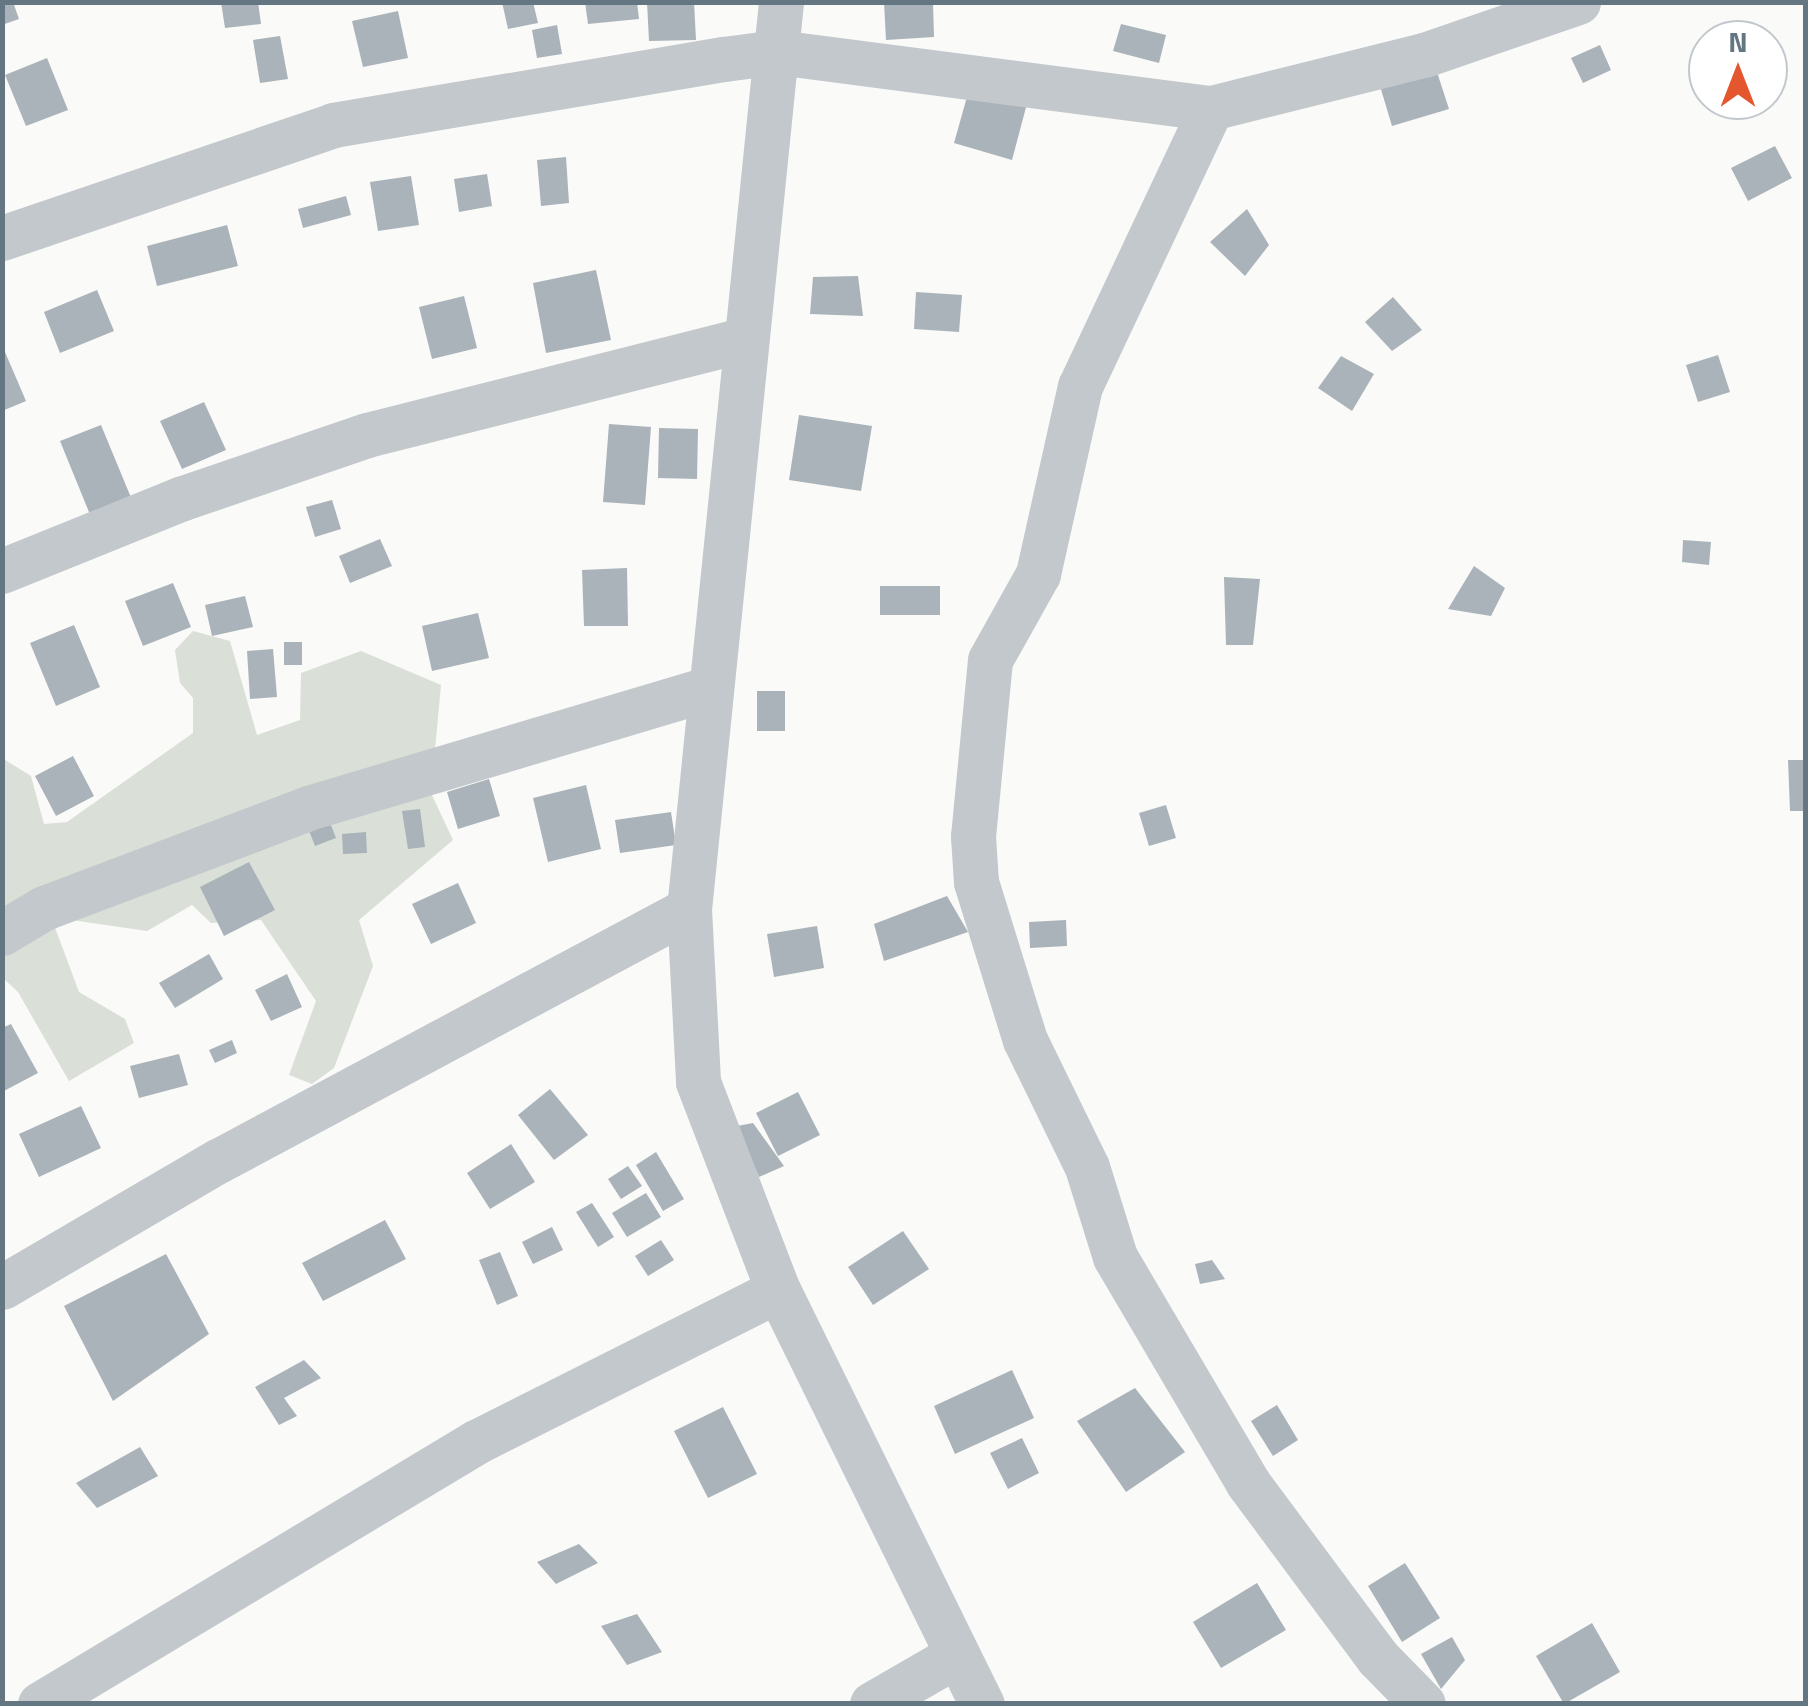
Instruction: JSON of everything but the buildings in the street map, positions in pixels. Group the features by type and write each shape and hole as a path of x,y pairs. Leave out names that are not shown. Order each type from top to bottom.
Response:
{"street":[{"path":"782,2 742,340 690,909 698,1082 778,1290 982,1704"},
{"path":"2,238 333,125 776,52 1211,108 1424,55 1578,2"},
{"path":"1211,108 1080,386 1038,574 990,660 973,836 976,882 1026,1040 1087,1167 1115,1257 1248,1483 1378,1658 1423,1704"},
{"path":"2,571 183,498 368,435 742,340"},
{"path":"2,933 44,908 308,808 710,688"},
{"path":"2,1287 218,1161 690,909"},
{"path":"40,1704 476,1442 778,1290"},
{"path":"872,1704 956,1656"}],"shaded area":[{"path":"193,631 230,641 257,735 300,720 301,673 361,651 441,685 431,793 453,840 359,920 373,966 334,1068 312,1084 289,1075 316,1001 261,920 211,923 192,905 147,931 51,917 79,992 125,1019 134,1043 69,1081 18,992 3,978 2,758 31,776 44,824 67,822 193,733 193,698 180,683 175,650"}]}
